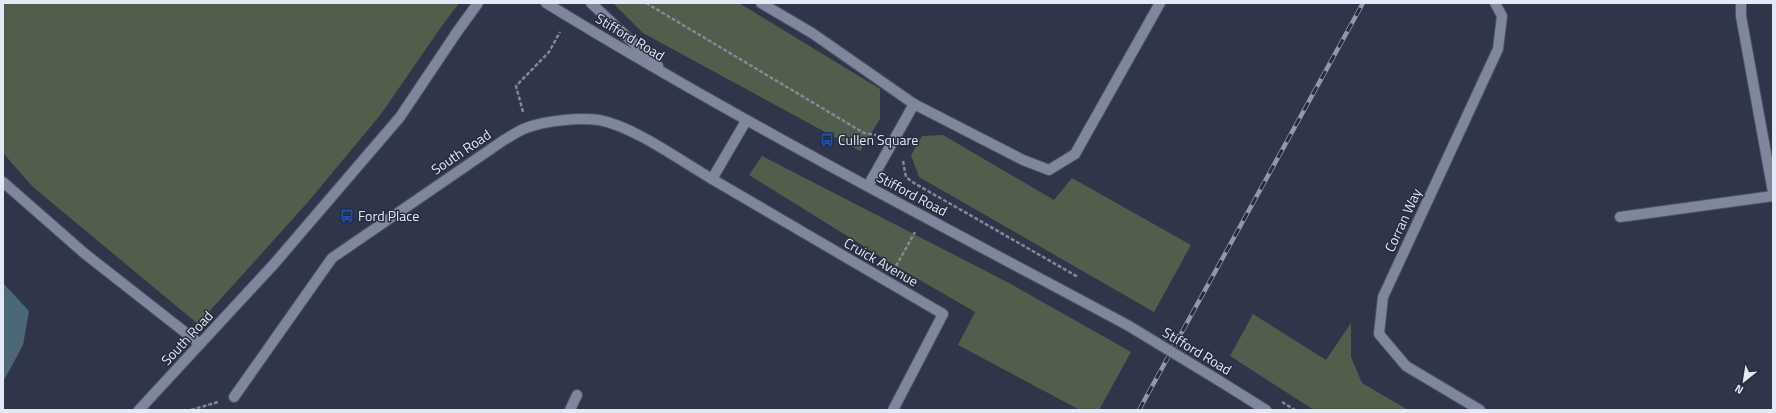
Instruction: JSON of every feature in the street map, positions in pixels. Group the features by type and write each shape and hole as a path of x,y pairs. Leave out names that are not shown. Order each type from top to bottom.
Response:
{"street":[{"name":"South Road","path":"139,410 274,264 400,117 478,3"},
{"name":"Stifford Road","path":"546,3 746,121 1128,326 1266,410"},
{"path":"591,3 673,79"},
{"path":"761,3 812,33 914,104 1024,160 1049,170 1076,154 1160,3"},
{"name":"Corran Way","path":"1480,410 1406,366 1379,334 1383,297 1498,49 1502,16 1495,3"},
{"path":"1741,3 1741,16 1773,192"},
{"path":"868,186 914,104"},
{"name":"South Road","path":"234,397 332,258 504,140 527,128 561,120 599,120 630,130 712,179"},
{"path":"712,179 746,121"},
{"name":"Cruick Avenue","path":"712,179 943,314 893,410"},
{"path":"3,182 84,253 200,344"},
{"path":"1620,217 1773,196"},
{"path":"570,410 577,395"}],"path":[{"path":"646,3 864,133 881,136"},
{"path":"527,128 516,86 549,52 569,17"},
{"path":"902,155 903,168 906,177 914,183 1059,264 1085,281"},
{"path":"894,270 915,232"},
{"path":"192,410 234,397"}],"green space":[{"path":"3,3 459,3 381,114 308,202 198,324 33,187 3,153"},
{"path":"613,3 739,3 880,89 880,119 860,151 643,33"},
{"path":"943,135 1054,200 1072,178 1191,245 1154,312 919,177 911,155 922,136"},
{"path":"762,156 1009,283 1131,352 1099,410 1080,410 958,345 975,312 889,262 749,175"},
{"path":"1253,314 1326,360 1351,323 1351,357 1362,383 1408,410 1314,410 1230,356"}],"water":[{"path":"3,283 29,311 23,345 3,382"}],"railway":[{"path":"1139,410 1363,3"}],"place":[{"name":"Cullen Square","path":"827,140"},
{"name":"Ford Place","path":"347,216"}]}
